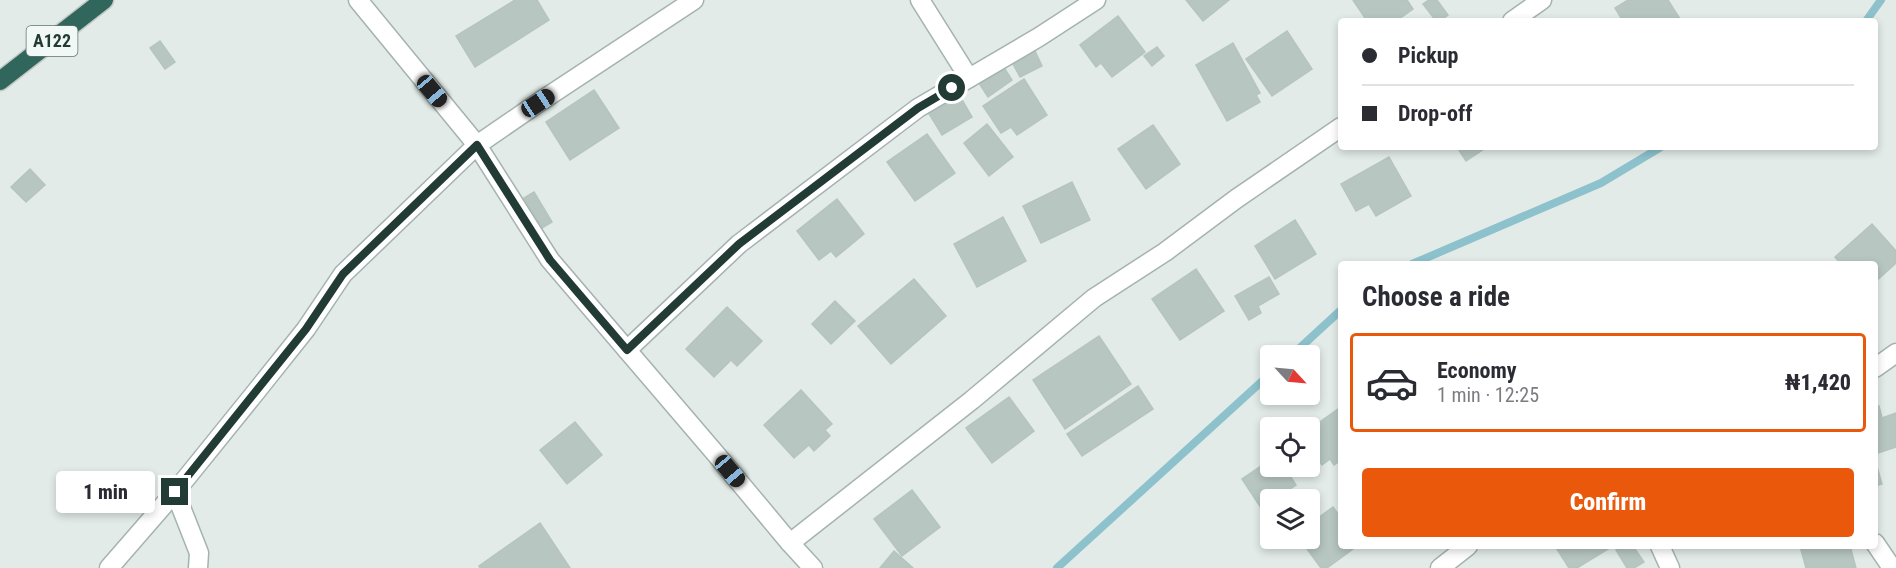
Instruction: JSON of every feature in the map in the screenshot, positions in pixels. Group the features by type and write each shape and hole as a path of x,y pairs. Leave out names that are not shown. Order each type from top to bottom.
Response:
{"highway":[{"name":"A122","path":"0,81 104,0"}],"street":[{"path":"358,0 477,145 550,260 813,568"},
{"path":"109,568 175,492 306,329 343,274 477,145 694,0"},
{"path":"920,0 969,78"},
{"path":"627,350 739,244 918,108 1039,37 1096,0"},
{"path":"1516,18 1542,0"},
{"path":"790,543 972,400 1094,298 1165,252 1236,199 1338,129"},
{"path":"1878,366 1896,353"},
{"path":"175,492 199,553 198,568"},
{"path":"1878,547 1892,568"},
{"path":"1440,568 1464,549"},
{"path":"1661,549 1670,568"}],"building":[{"path":"515,0 537,0 549,20 475,67 456,36"},
{"path":"1186,0 1229,0 1203,21"},
{"path":"1353,0 1407,0 1413,9 1400,18 1365,18"},
{"path":"1429,0 1437,0 1448,15 1444,18 1434,18 1423,4"},
{"path":"1628,0 1668,0 1679,18 1621,18 1615,8"},
{"path":"1118,16 1145,52 1112,77 1101,63 1096,67 1080,45"},
{"path":"1287,31 1312,69 1272,96 1246,59"},
{"path":"160,41 175,62 165,69 150,48"},
{"path":"1233,43 1260,93 1256,95 1260,102 1227,121 1196,65"},
{"path":"1157,47 1164,56 1152,66 1144,56"},
{"path":"1035,51 1042,66 1020,77 1012,62"},
{"path":"1001,63 1012,80 988,97 977,80"},
{"path":"1024,79 1047,115 1017,135 1011,127 1001,133 983,106"},
{"path":"594,90 619,128 570,160 546,122"},
{"path":"958,93 972,117 942,135 928,112"},
{"path":"987,124 1013,157 989,176 964,143"},
{"path":"1153,125 1180,164 1146,189 1118,149"},
{"path":"927,134 955,173 915,201 887,162"},
{"path":"1459,150 1482,150 1466,161"},
{"path":"1389,157 1411,196 1376,216 1369,204 1356,211 1341,184"},
{"path":"30,169 45,185 26,202 11,187"},
{"path":"1072,182 1090,220 1041,243 1023,206"},
{"path":"534,192 552,222 542,228 524,198"},
{"path":"837,199 864,234 836,257 831,251 819,260 797,231"},
{"path":"1003,217 1026,261 977,287 954,244"},
{"path":"1295,220 1316,254 1275,279 1255,246"},
{"path":"1872,224 1896,251 1896,263 1878,279 1878,261 1838,261 1835,257"},
{"path":"1196,269 1224,311 1180,340 1152,299"},
{"path":"1269,277 1279,294 1258,306 1261,313 1249,320 1235,296"},
{"path":"914,279 946,316 891,364 858,326"},
{"path":"835,301 855,321 831,344 812,324"},
{"path":"727,307 762,341 737,366 731,360 714,377 686,349"},
{"path":"1099,336 1131,384 1065,429 1033,380"},
{"path":"1138,386 1153,409 1082,456 1067,434"},
{"path":"801,390 832,424 825,430 830,436 814,451 809,445 794,458 764,425"},
{"path":"1009,397 1034,431 992,463 966,428"},
{"path":"1878,406 1882,418 1896,413 1896,447 1878,453"},
{"path":"1338,409 1338,462 1334,465 1330,459 1322,465 1320,462 1320,422"},
{"path":"575,422 602,455 567,484 540,450"},
{"path":"1260,467 1260,477 1291,477 1296,485 1290,489 1260,489 1260,506 1242,479"},
{"path":"1878,470 1882,484 1878,485"},
{"path":"912,490 940,527 902,556 874,519"},
{"path":"1333,507 1338,514 1338,549 1353,549 1327,568 1321,568 1307,549 1320,549 1320,517"},
{"path":"540,523 570,568 480,568 479,566"},
{"path":"1557,549 1608,549 1577,568 1569,568"},
{"path":"1635,549 1644,562 1634,568 1627,568 1616,550"},
{"path":"1801,549 1851,549 1856,568 1806,568"},
{"path":"894,551 913,568 880,568"}],"waterway":[{"path":"1868,18 1881,0"},
{"path":"1419,261 1601,183 1656,150"},
{"path":"1303,345 1338,313"},
{"path":"1057,568 1260,383"}],"route":[{"path":"175,492 306,329 343,274 477,145 550,260 627,350 739,244 918,108 952,88"}]}
